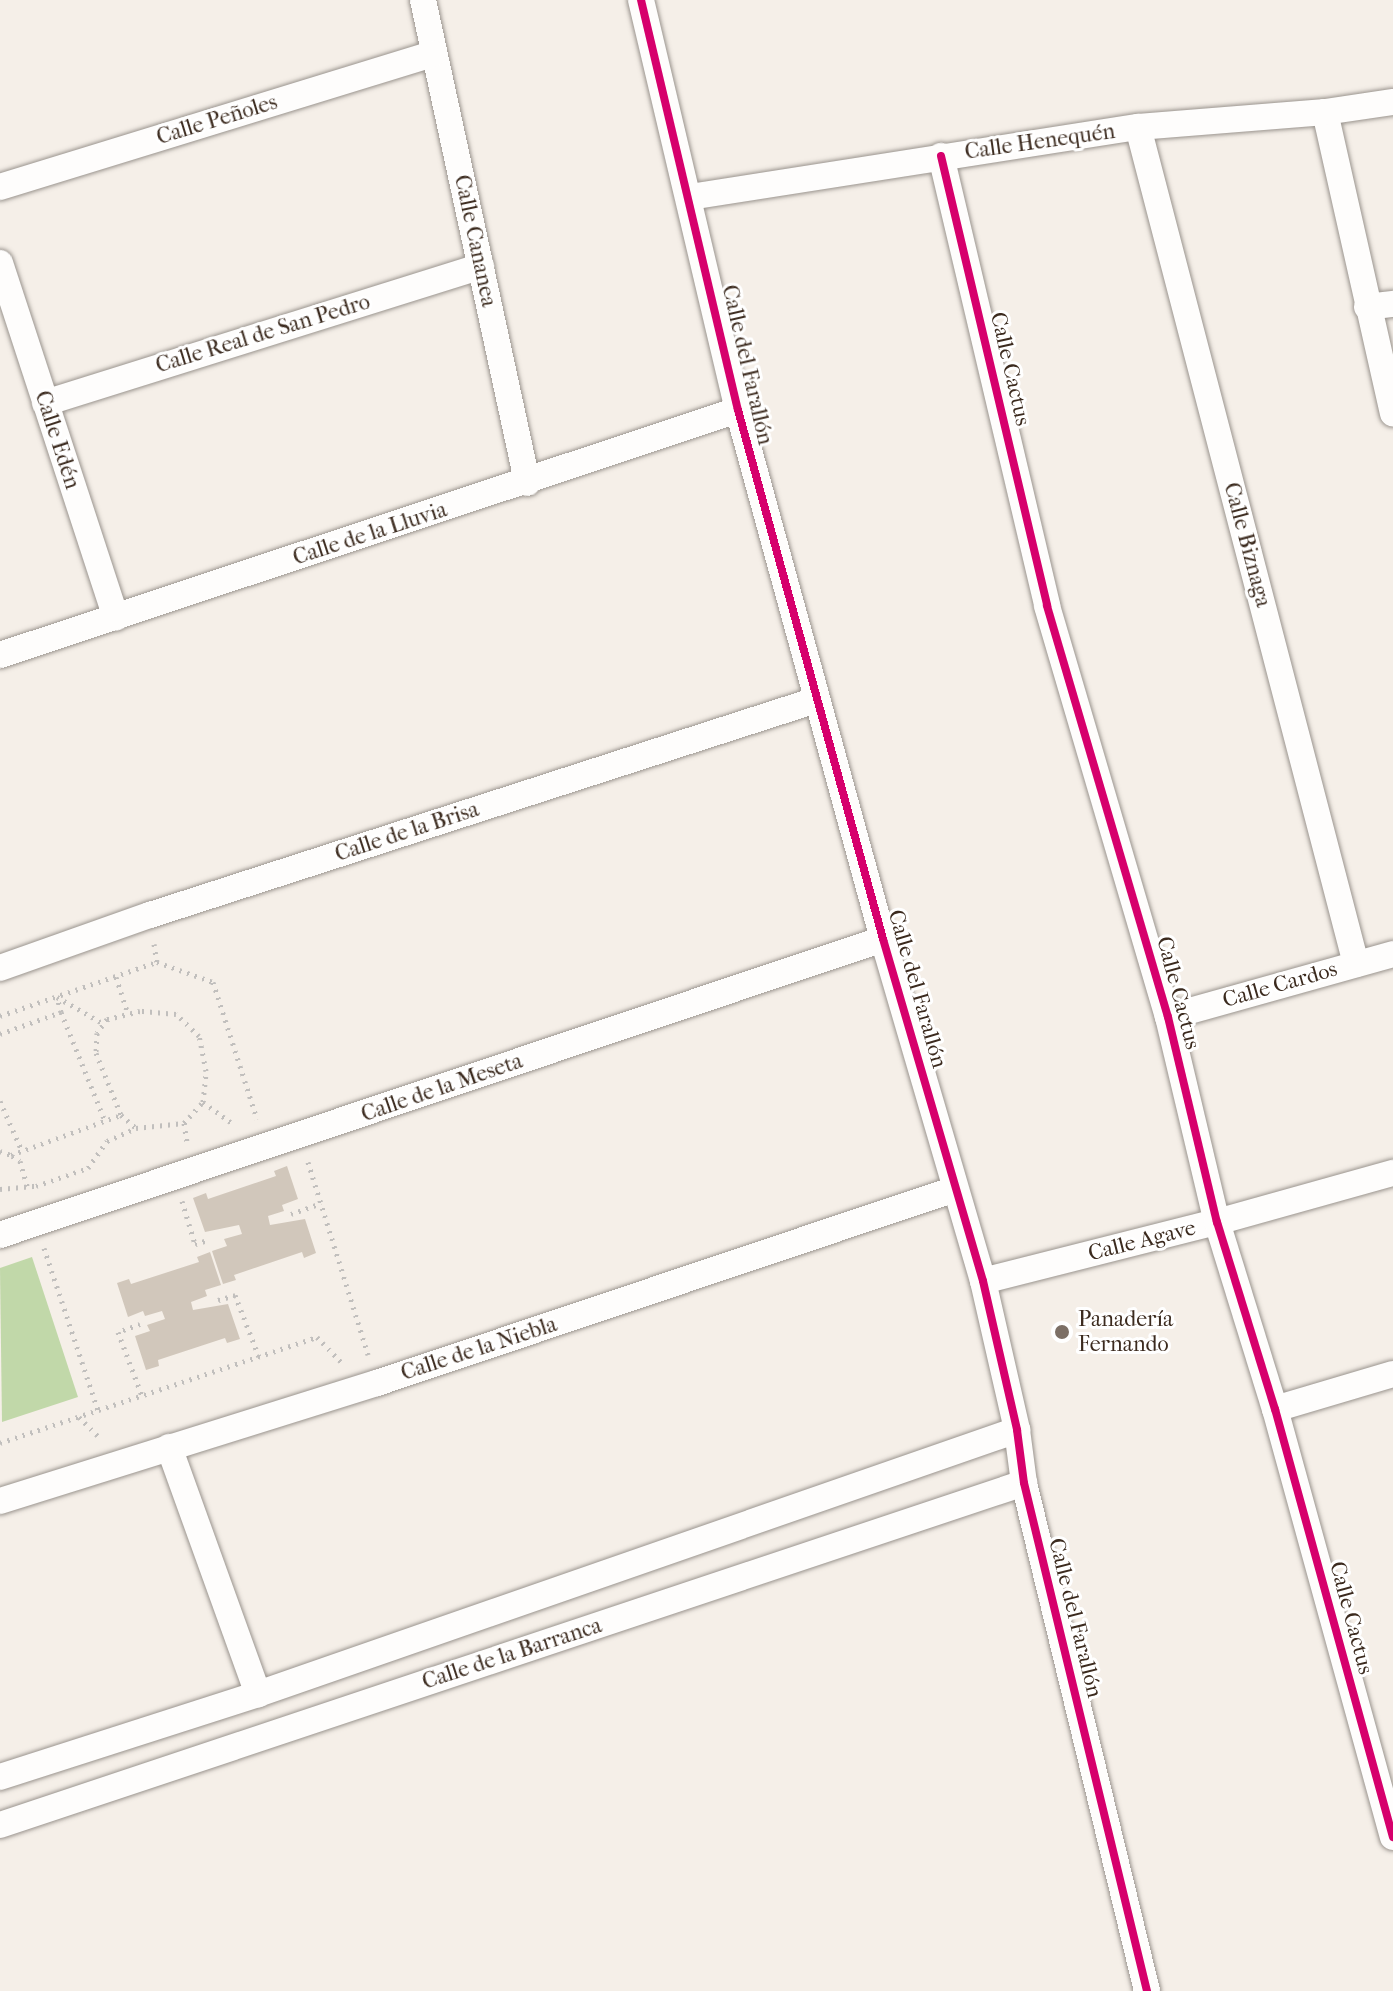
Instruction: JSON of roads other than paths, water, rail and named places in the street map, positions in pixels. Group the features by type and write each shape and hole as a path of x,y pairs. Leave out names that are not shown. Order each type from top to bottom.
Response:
{"street":[{"name":"Calle Cananea","path":"423,0 527,483"},
{"name":"Calle del Farallón","path":"641,0 738,410 883,939 983,1281 1017,1430 1024,1483 1147,1991"},
{"name":"Calle Peñoles","path":"0,187 433,54"},
{"name":"Calle Henequén","path":"690,197 1138,127 1325,112 1393,102"},
{"path":"1325,112 1380,305 1393,413"},
{"name":"Calle Biznaga","path":"1138,127 1356,964"},
{"name":"Calle Cactus","path":"941,156 1047,606 1168,1017 1217,1222 1275,1409 1393,1837"},
{"name":"Calle Edén","path":"0,263 116,617"},
{"name":"Calle Real de San Pedro","path":"45,403 481,266"},
{"name":"Calle de la Lluvia","path":"0,655 527,483 738,410"},
{"name":"Calle de la Brisa","path":"0,968 166,910 816,700"},
{"name":"Calle de la Meseta","path":"0,1235 883,939"},
{"name":"Calle Cardos","path":"1168,1017 1393,954"},
{"name":"Calle Agave","path":"983,1281 1217,1222 1393,1173"},
{"name":"Calle de la Niebla","path":"0,1501 370,1384 955,1189"},
{"path":"1275,1409 1393,1374"},
{"name":"Calle de la Barranca","path":"0,1777 258,1694 1017,1430"},
{"path":"169,1447 258,1694"},
{"name":"Calle de la Barranca","path":"0,1825 1024,1483"}],"place":[{"name":"Panadería Fernando","path":"1062,1332"}]}
